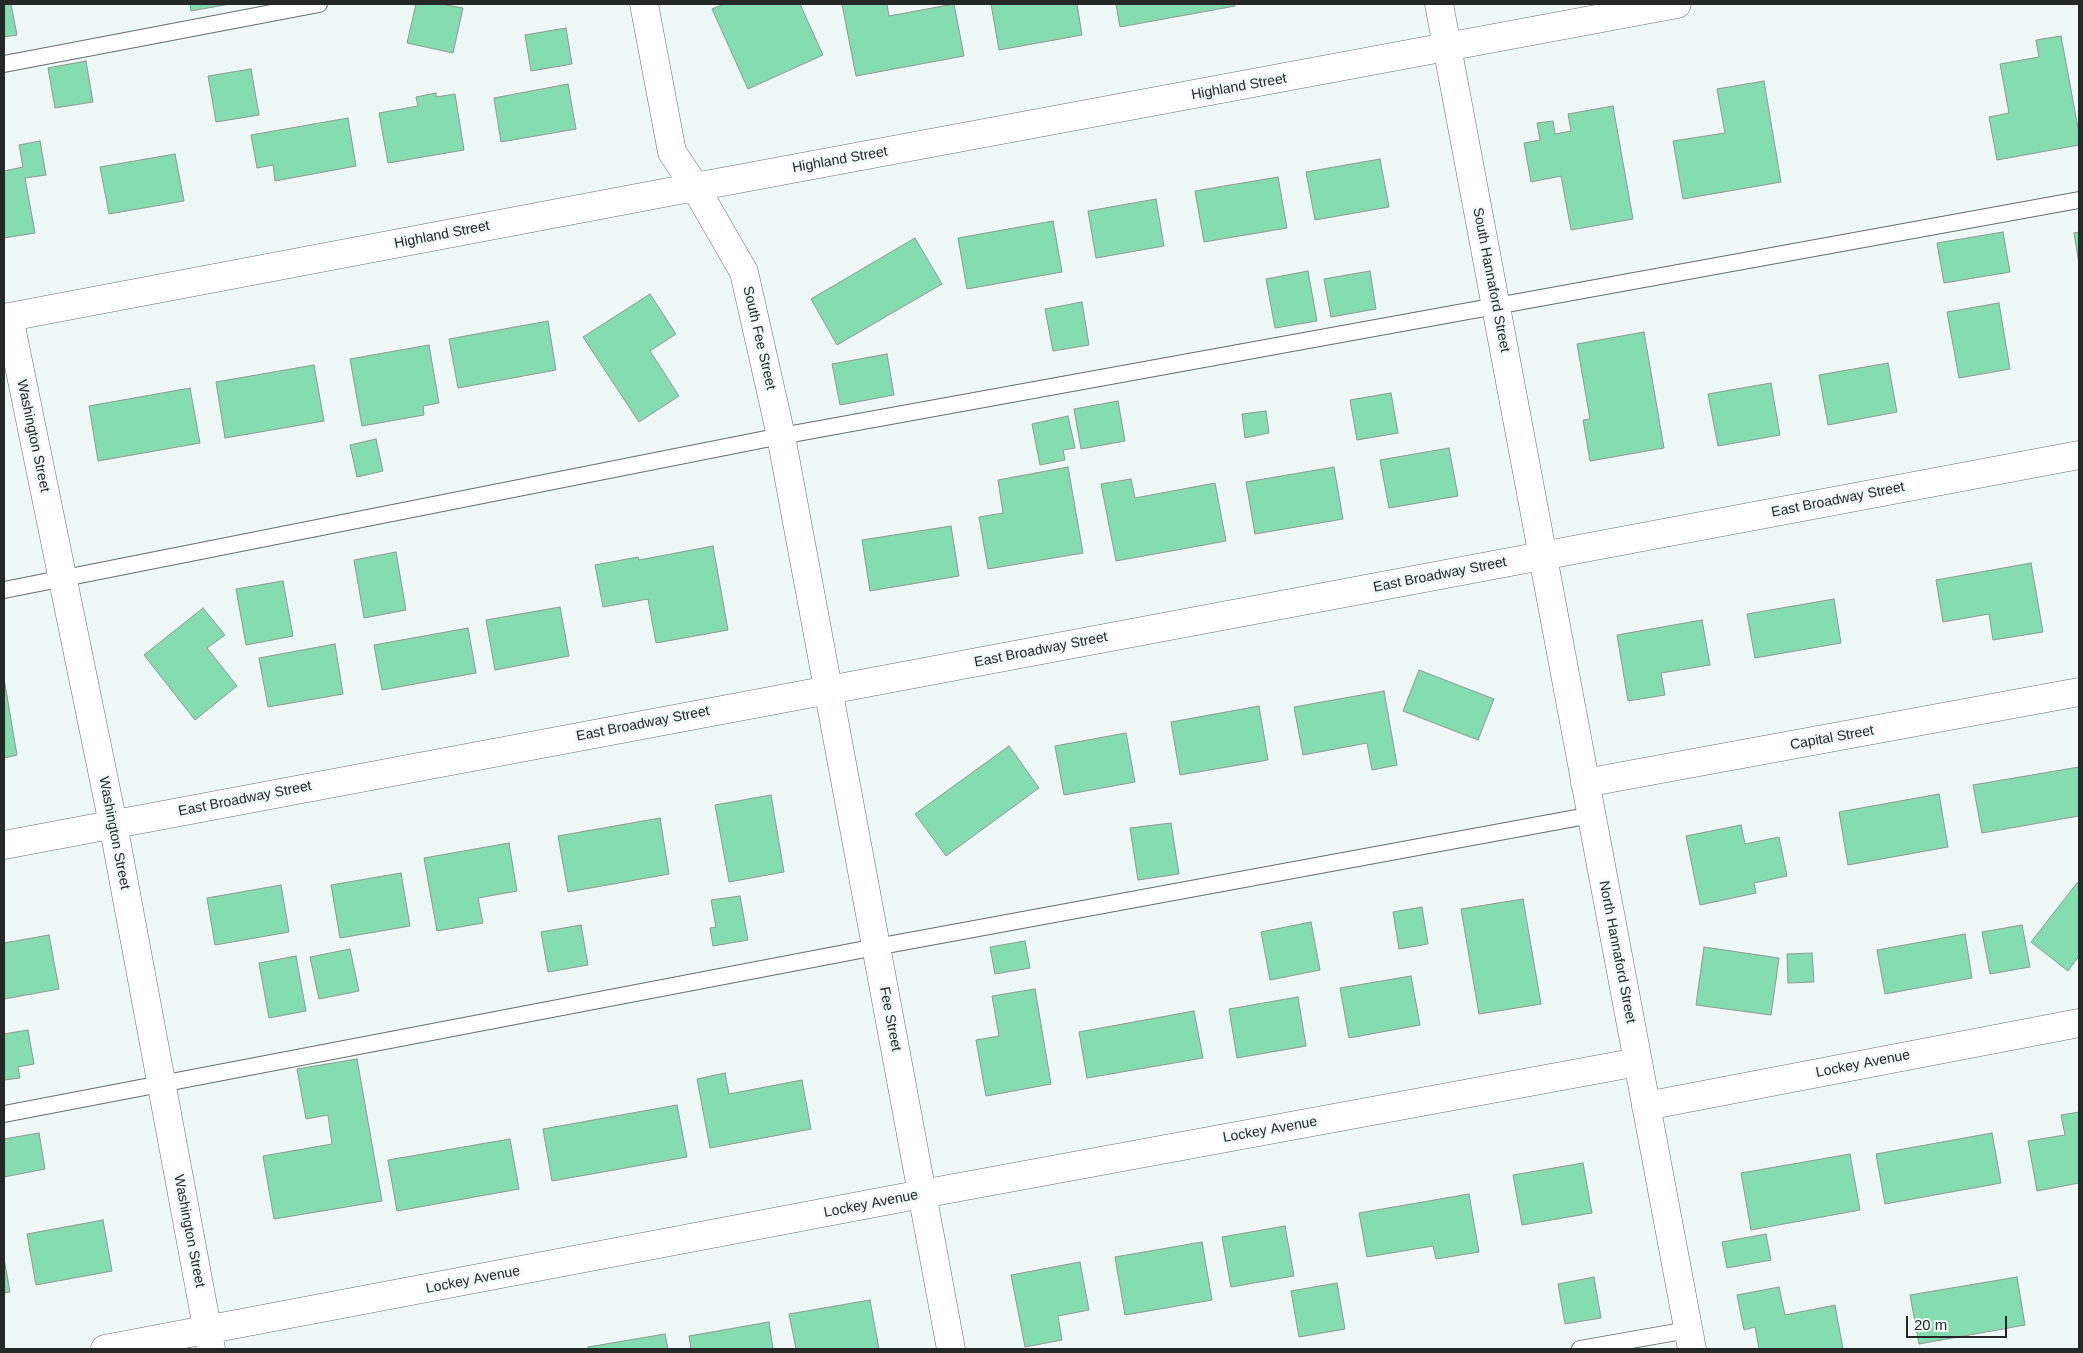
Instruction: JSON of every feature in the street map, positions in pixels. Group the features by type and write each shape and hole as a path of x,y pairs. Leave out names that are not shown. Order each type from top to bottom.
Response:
{"street":[{"name":"South Fee Street","path":"644,4 672,152 695,187 744,272 781,436 828,690"},
{"name":"South Hannaford Street","path":"1439,4 1543,556"},
{"name":"Highland Street","path":"6,318 695,187 1677,4"},
{"name":"Washington Street","path":"6,318 113,824 209,1340"},
{"name":"East Broadway Street","path":"4,845 2079,455"},
{"name":"North Hannaford Street","path":"1543,556 1690,1340"},
{"name":"Fee Street","path":"828,690 951,1349"},
{"name":"Capital Street","path":"1585,783 2079,692"},
{"name":"Lockey Avenue","path":"1646,1106 2079,1023"},
{"name":"Lockey Avenue","path":"105,1349 209,1340 922,1194 1638,1062"}],"lane":[{"path":"4,64 319,4"},
{"path":"4,590 781,436 2079,200"},
{"path":"4,1114 876,947 1592,815"},
{"path":"1580,1349 1690,1340"}],"building":[{"path":"4,4 11,4 17,35 4,37"},
{"path":"190,4 230,4 191,11"},
{"path":"416,4 441,4 463,8 453,53 407,43"},
{"path":"724,4 800,4 823,55 748,89 712,9"},
{"path":"842,4 887,4 889,16 954,4 964,56 856,76"},
{"path":"991,4 1077,4 1082,35 999,50"},
{"path":"1116,4 1234,4 1235,6 1120,27"},
{"path":"566,28 572,64 531,71 525,35"},
{"path":"2061,36 2079,133 2079,145 1997,160 1989,117 2009,113 2000,64 2039,57 2036,40"},
{"path":"86,61 93,102 55,108 48,68"},
{"path":"251,69 259,115 216,122 208,76"},
{"path":"1764,81 1781,182 1683,199 1673,141 1725,133 1717,89"},
{"path":"568,84 576,129 501,142 494,98"},
{"path":"436,93 436,97 455,94 464,150 388,163 379,113 418,106 416,97"},
{"path":"1613,106 1633,219 1571,230 1561,176 1531,182 1524,143 1540,140 1537,123 1553,121 1555,134 1571,131 1568,114"},
{"path":"348,118 356,166 275,181 273,165 257,168 251,135"},
{"path":"40,141 46,175 25,178 35,233 4,238 4,171 23,167 19,145"},
{"path":"175,154 184,201 109,214 100,167"},
{"path":"1380,159 1389,207 1315,220 1306,172"},
{"path":"1278,177 1287,228 1204,242 1195,191"},
{"path":"1156,199 1164,246 1096,258 1088,211"},
{"path":"1053,221 1062,272 967,289 958,238"},
{"path":"2003,232 2010,272 1944,283 1937,243"},
{"path":"2079,232 2079,264 2074,233"},
{"path":"915,238 942,284 837,345 811,299"},
{"path":"1308,271 1317,321 1275,328 1266,279"},
{"path":"1370,271 1376,309 1331,317 1324,279"},
{"path":"650,294 676,334 650,351 679,396 639,422 583,337"},
{"path":"1082,302 1089,345 1053,351 1045,309"},
{"path":"1999,303 2010,369 1959,378 1947,312"},
{"path":"548,321 556,370 458,388 449,339"},
{"path":"1644,332 1664,448 1590,461 1583,420 1590,419 1577,344"},
{"path":"429,345 439,403 423,406 424,415 362,426 350,359"},
{"path":"887,354 894,395 840,405 832,364"},
{"path":"1888,363 1897,412 1828,425 1819,375"},
{"path":"314,365 324,421 225,438 216,382"},
{"path":"1771,383 1780,435 1718,446 1708,394"},
{"path":"190,388 200,443 98,461 89,406"},
{"path":"1391,393 1398,433 1357,440 1350,400"},
{"path":"1118,401 1125,441 1081,449 1074,409"},
{"path":"1266,411 1269,433 1245,438 1242,414"},
{"path":"1068,416 1075,448 1063,450 1065,460 1040,465 1032,424"},
{"path":"376,439 383,471 357,477 350,445"},
{"path":"1449,448 1458,496 1389,508 1380,460"},
{"path":"1068,467 1083,553 988,569 979,517 1003,513 998,480"},
{"path":"1334,467 1343,519 1255,534 1246,482"},
{"path":"1131,479 1135,498 1215,483 1226,541 1116,561 1101,484"},
{"path":"951,526 959,576 870,591 862,540"},
{"path":"713,546 728,630 656,643 648,599 603,607 595,565 638,557 639,560"},
{"path":"396,552 406,610 364,618 354,560"},
{"path":"2031,563 2043,632 1993,640 1989,614 1943,622 1936,580"},
{"path":"283,581 293,636 246,645 236,589"},
{"path":"1834,599 1841,643 1755,658 1747,614"},
{"path":"560,607 569,656 495,670 486,620"},
{"path":"203,608 225,635 207,648 237,686 195,720 144,655"},
{"path":"1702,620 1710,665 1661,673 1665,695 1628,701 1617,635"},
{"path":"468,628 476,673 382,690 374,645"},
{"path":"335,644 343,694 268,707 259,658"},
{"path":"1419,670 1494,699 1478,740 1403,711"},
{"path":"4,678 17,755 4,758"},
{"path":"1384,691 1397,765 1372,770 1367,743 1303,755 1294,707"},
{"path":"1259,706 1268,760 1180,775 1171,722"},
{"path":"1126,733 1135,782 1064,795 1055,746"},
{"path":"1009,746 1039,788 946,856 915,814"},
{"path":"2079,767 2079,816 1982,833 1973,785"},
{"path":"1939,794 1948,847 1848,865 1839,812"},
{"path":"771,795 784,872 729,882 715,805"},
{"path":"660,818 669,874 568,892 558,836"},
{"path":"1171,823 1179,874 1138,880 1130,828"},
{"path":"1741,825 1745,844 1779,837 1787,876 1754,883 1756,893 1700,905 1686,836"},
{"path":"509,843 517,891 478,898 483,923 437,931 424,858"},
{"path":"401,873 410,926 340,938 331,885"},
{"path":"2077,883 2079,885 2079,956 2068,971 2031,942"},
{"path":"281,885 289,932 215,945 207,898"},
{"path":"740,896 748,940 713,946 710,928 716,927 711,900"},
{"path":"1523,899 1541,1004 1479,1014 1461,909"},
{"path":"1422,907 1428,944 1399,949 1393,912"},
{"path":"1311,922 1320,970 1270,980 1261,932"},
{"path":"581,925 588,965 548,972 541,932"},
{"path":"2022,925 2030,967 1990,974 1982,932"},
{"path":"1965,934 1972,978 1885,994 1877,950"},
{"path":"49,935 59,989 4,999 4,943"},
{"path":"1025,941 1030,968 995,974 990,947"},
{"path":"1704,947 1779,958 1771,1015 1696,1005"},
{"path":"350,949 359,991 319,999 310,957"},
{"path":"1812,953 1814,982 1788,983 1787,954"},
{"path":"296,956 306,1011 269,1018 259,963"},
{"path":"1411,976 1420,1025 1349,1038 1340,988"},
{"path":"1035,989 1051,1084 986,1096 976,1040 999,1036 992,996"},
{"path":"1298,997 1306,1046 1237,1058 1229,1009"},
{"path":"1194,1011 1203,1058 1087,1078 1079,1032"},
{"path":"28,1030 34,1064 18,1067 20,1078 4,1080 4,1034"},
{"path":"357,1059 382,1201 274,1219 263,1156 332,1144 328,1115 306,1119 297,1069"},
{"path":"725,1073 729,1094 802,1080 811,1129 710,1148 697,1079"},
{"path":"677,1105 687,1157 552,1181 543,1129"},
{"path":"2079,1112 2079,1183 2037,1191 2028,1141 2065,1135 2061,1115"},
{"path":"39,1133 45,1169 4,1177 4,1139"},
{"path":"1992,1133 2001,1183 1885,1204 1876,1154"},
{"path":"510,1139 519,1189 397,1211 388,1160"},
{"path":"1850,1154 1860,1210 1751,1230 1741,1173"},
{"path":"1583,1163 1592,1213 1522,1225 1513,1175"},
{"path":"1469,1194 1479,1252 1436,1259 1433,1246 1367,1257 1359,1213"},
{"path":"103,1220 112,1271 36,1285 27,1234"},
{"path":"1285,1226 1294,1276 1231,1287 1222,1237"},
{"path":"1766,1234 1771,1260 1727,1268 1722,1242"},
{"path":"1202,1242 1212,1300 1125,1315 1115,1257"},
{"path":"4,1258 10,1292 4,1293"},
{"path":"1080,1262 1089,1310 1058,1316 1062,1340 1025,1347 1011,1275"},
{"path":"1594,1277 1601,1318 1565,1324 1558,1284"},
{"path":"2017,1277 2025,1325 1919,1344 1910,1295"},
{"path":"1337,1283 1345,1329 1299,1337 1291,1291"},
{"path":"1779,1287 1785,1315 1835,1305 1843,1349 1759,1349 1755,1327 1744,1330 1737,1295"},
{"path":"870,1300 879,1349 796,1349 789,1314"},
{"path":"769,1322 773,1349 691,1349 689,1336"},
{"path":"665,1334 668,1349 588,1349 588,1347"}]}
